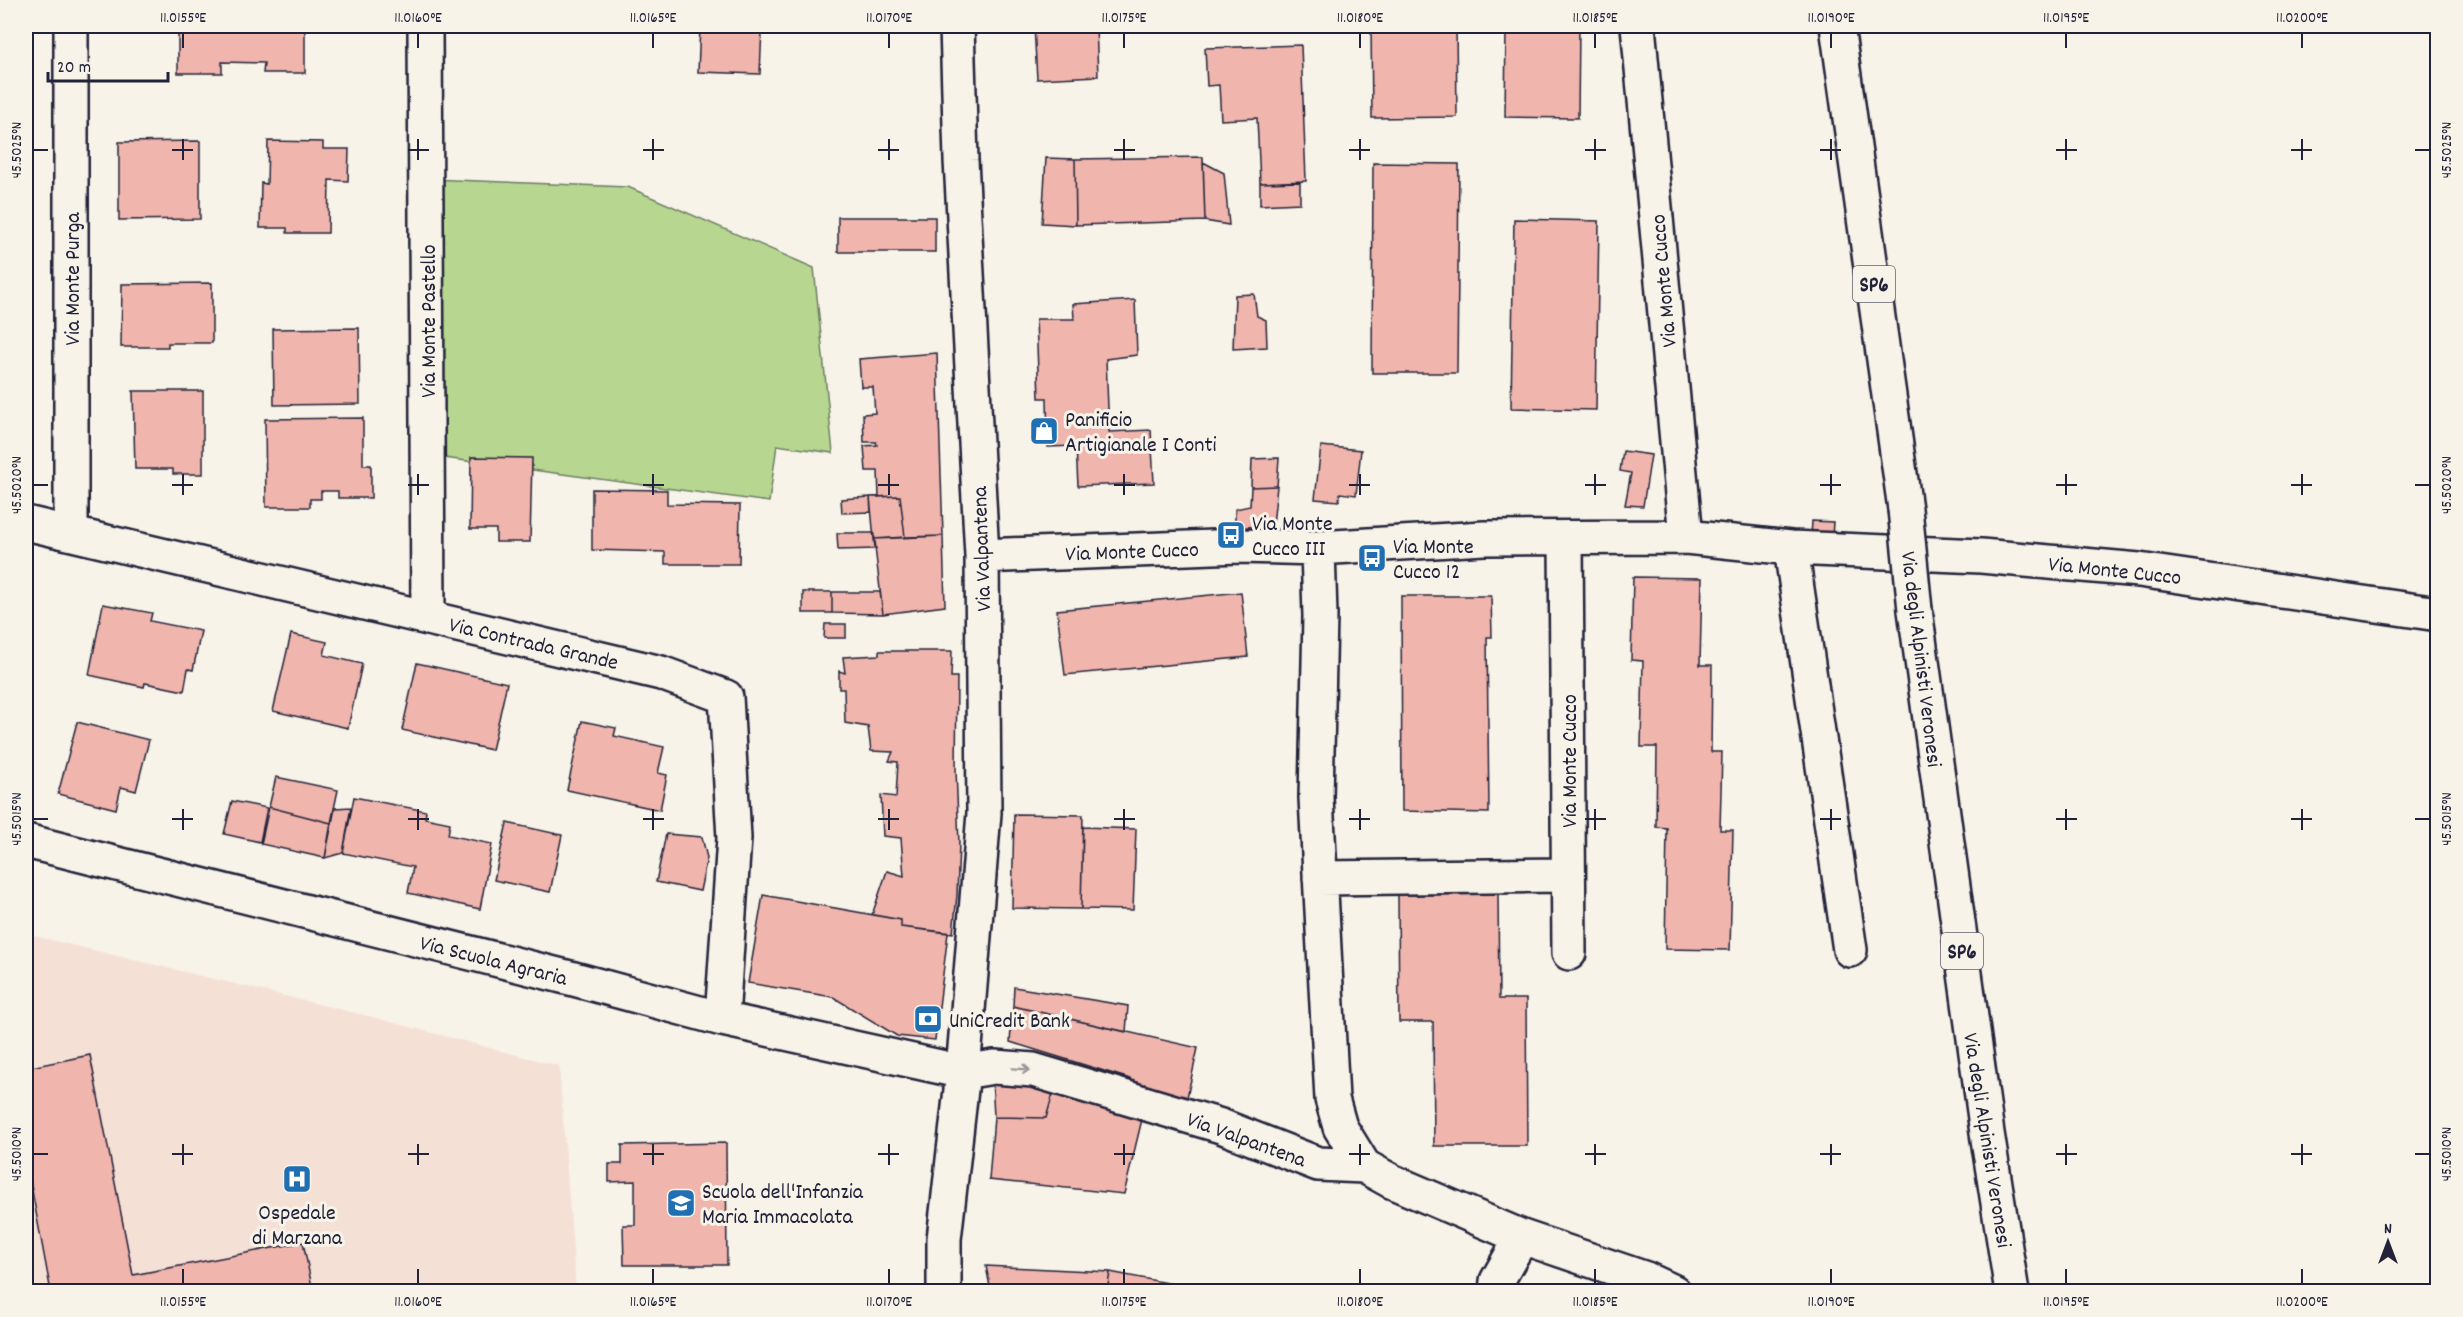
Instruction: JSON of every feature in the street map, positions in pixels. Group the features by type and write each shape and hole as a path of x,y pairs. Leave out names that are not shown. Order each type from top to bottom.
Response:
{"main road":[{"name":"Via Monte Purga","path":"70,532 71,26"},
{"name":"Via Monte Pastello","path":"425,26 428,617"},
{"name":"Via Valpantena","path":"944,1292 944,1239 963,1072 984,813 982,556 961,160 957,26"},
{"name":"Via Monte Cucco","path":"1638,26 1686,537"},
{"name":"Via degli Alpinisti Veronesi","path":"1837,26 1905,509 1916,610 1987,1133 2012,1292"},
{"name":"Via Contrada Grande","path":"26,523 661,673 726,697 734,838 722,1019"},
{"name":"Via Monte Cucco","path":"982,556 1239,546 1318,548 1484,538 1686,537 1791,548 1981,556 2139,570 2438,614"},
{"name":"Via Monte Cucco","path":"1566,539 1569,953"},
{"path":"1318,548 1320,616 1316,798 1332,1099 1341,1127 1365,1166"},
{"path":"1791,548 1850,950"},
{"name":"Via Scuola Agraria","path":"26,841 574,979 722,1019 963,1072"},
{"path":"1320,878 1568,875"},
{"name":"Via Valpantena","path":"963,1072 994,1067 1033,1070 1221,1126 1318,1164 1365,1166 1391,1181 1522,1237 1646,1279 1674,1292"},
{"path":"1496,1292 1497,1281 1522,1237"}],"shaded area":[{"name":"Ospedale di Marzana","path":"26,934 372,1017 559,1066 576,1291 26,1292"}],"green space":[{"path":"429,179 628,187 814,268 833,453 777,445 769,502 437,457"}],"building":[{"path":"27,26 28,86 26,86"},
{"path":"178,26 305,26 305,73 263,73 264,63 222,62 222,73 178,73"},
{"path":"700,26 762,26 760,74 698,72"},
{"path":"1034,26 1096,26 1098,76 1037,79"},
{"path":"1371,26 1456,26 1457,117 1372,118"},
{"path":"1506,26 1579,26 1578,118 1505,117"},
{"path":"1301,45 1306,181 1260,183 1257,118 1221,120 1219,85 1207,86 1205,48"},
{"path":"200,141 200,219 119,220 119,142"},
{"path":"268,141 323,142 323,149 349,149 348,181 329,180 328,233 287,233 287,228 260,228 261,183 267,184"},
{"path":"1203,157 1205,221 1076,225 1075,159"},
{"path":"1046,158 1075,159 1076,225 1042,223"},
{"path":"1203,162 1224,173 1229,225 1205,221"},
{"path":"1373,163 1459,164 1457,373 1372,373"},
{"path":"1300,182 1300,203 1260,205 1260,183"},
{"path":"838,217 935,217 935,252 838,252"},
{"path":"1514,219 1599,221 1596,410 1511,408"},
{"path":"212,283 212,343 168,343 168,347 121,347 122,284"},
{"path":"1254,294 1257,316 1266,320 1267,347 1233,349 1235,295"},
{"path":"1135,300 1137,355 1106,359 1109,432 1151,430 1154,483 1078,486 1076,446 1048,447 1047,398 1039,398 1036,319 1074,319 1073,304"},
{"path":"359,328 360,404 274,405 273,329"},
{"path":"937,353 943,536 905,537 900,496 879,497 878,471 866,471 864,446 877,445 876,442 864,442 863,414 875,413 873,387 861,387 859,359"},
{"path":"133,391 203,391 203,474 173,474 173,469 135,469"},
{"path":"363,418 363,465 371,465 371,498 338,498 338,491 321,491 321,499 310,499 310,507 266,507 265,419"},
{"path":"1321,446 1361,450 1356,495 1340,493 1339,501 1315,499"},
{"path":"1623,451 1651,455 1643,506 1625,505 1631,473 1620,471"},
{"path":"471,457 532,458 530,542 496,542 496,529 470,529"},
{"path":"1279,458 1277,486 1251,487 1252,459"},
{"path":"1277,486 1273,525 1235,528 1235,509 1250,506 1251,487"},
{"path":"592,489 667,490 667,504 740,505 739,564 665,564 665,552 592,550"},
{"path":"900,496 905,537 874,539 870,497"},
{"path":"870,497 871,512 842,513 841,499"},
{"path":"1812,521 1833,522 1832,537 1811,537"},
{"path":"837,533 874,533 876,549 838,550"},
{"path":"943,536 945,606 883,614 874,539"},
{"path":"1633,577 1702,578 1700,665 1712,665 1711,752 1722,752 1720,830 1733,830 1730,950 1665,949 1667,828 1656,827 1657,747 1641,747 1643,661 1631,660"},
{"path":"803,592 832,592 832,613 803,613"},
{"path":"832,592 880,592 883,614 832,613"},
{"path":"1241,592 1248,657 1065,675 1057,610"},
{"path":"1401,596 1491,596 1492,637 1487,637 1489,813 1402,811"},
{"path":"103,604 152,613 150,621 201,631 193,670 188,669 184,691 145,683 144,687 89,675"},
{"path":"825,624 846,624 846,638 824,638"},
{"path":"291,634 327,642 324,655 362,664 348,728 273,711"},
{"path":"879,651 952,651 951,677 957,677 956,770 959,844 953,933 901,927 901,920 872,915 887,871 904,876 901,838 883,836 881,795 896,797 898,762 889,761 893,752 871,751 868,727 845,723 844,689 839,689 839,671 845,673 843,657 879,655"},
{"path":"417,663 507,683 492,750 402,730"},
{"path":"582,721 616,728 614,736 664,747 658,773 667,775 660,810 567,790"},
{"path":"77,722 149,740 136,791 121,787 116,809 58,794"},
{"path":"276,777 338,790 331,823 269,807"},
{"path":"354,797 426,811 425,818 450,823 448,835 492,844 480,909 408,893 413,867 343,853"},
{"path":"232,801 267,808 260,842 224,834"},
{"path":"269,807 331,823 325,858 261,844"},
{"path":"351,807 343,853 325,858 335,808"},
{"path":"1014,814 1083,815 1081,909 1012,908"},
{"path":"507,823 562,835 550,892 494,880"},
{"path":"1083,827 1136,829 1133,910 1081,909"},
{"path":"666,834 702,837 707,858 700,891 656,882"},
{"path":"1498,894 1499,999 1526,999 1527,1146 1434,1146 1433,1022 1399,1022 1398,895"},
{"path":"763,895 901,920 901,927 948,933 935,1040 897,1036 833,997 748,983"},
{"path":"1014,987 1128,1006 1126,1032 1013,1006"},
{"path":"1013,1006 1198,1048 1186,1102 1127,1078 1010,1042"},
{"path":"90,1055 133,1275 303,1242 313,1292 51,1292 26,1159 26,1068"},
{"path":"992,1078 1056,1083 1046,1118 994,1117"},
{"path":"1056,1083 1144,1111 1124,1194 989,1180 994,1117 1046,1118"},
{"name":"Scuola dell'Infanzia Maria Immacolata","path":"726,1143 727,1265 624,1265 623,1225 635,1225 635,1181 609,1182 609,1164 622,1164 622,1145"},
{"path":"986,1266 1110,1272 1107,1292 991,1292"},
{"path":"1110,1272 1178,1285 1177,1292 1107,1292"}],"place":[{"name":"Panificio Artigianale I Conti","path":"1044,431"},
{"name":"Via Monte Cucco III","path":"1231,535"},
{"name":"Via Monte Cucco 12","path":"1372,558"},
{"name":"UniCredit Bank","path":"928,1019"},
{"name":"Ospedale di Marzana","path":"297,1179"},
{"name":"Scuola dell'Infanzia Maria Immacolata","path":"681,1203"}]}
